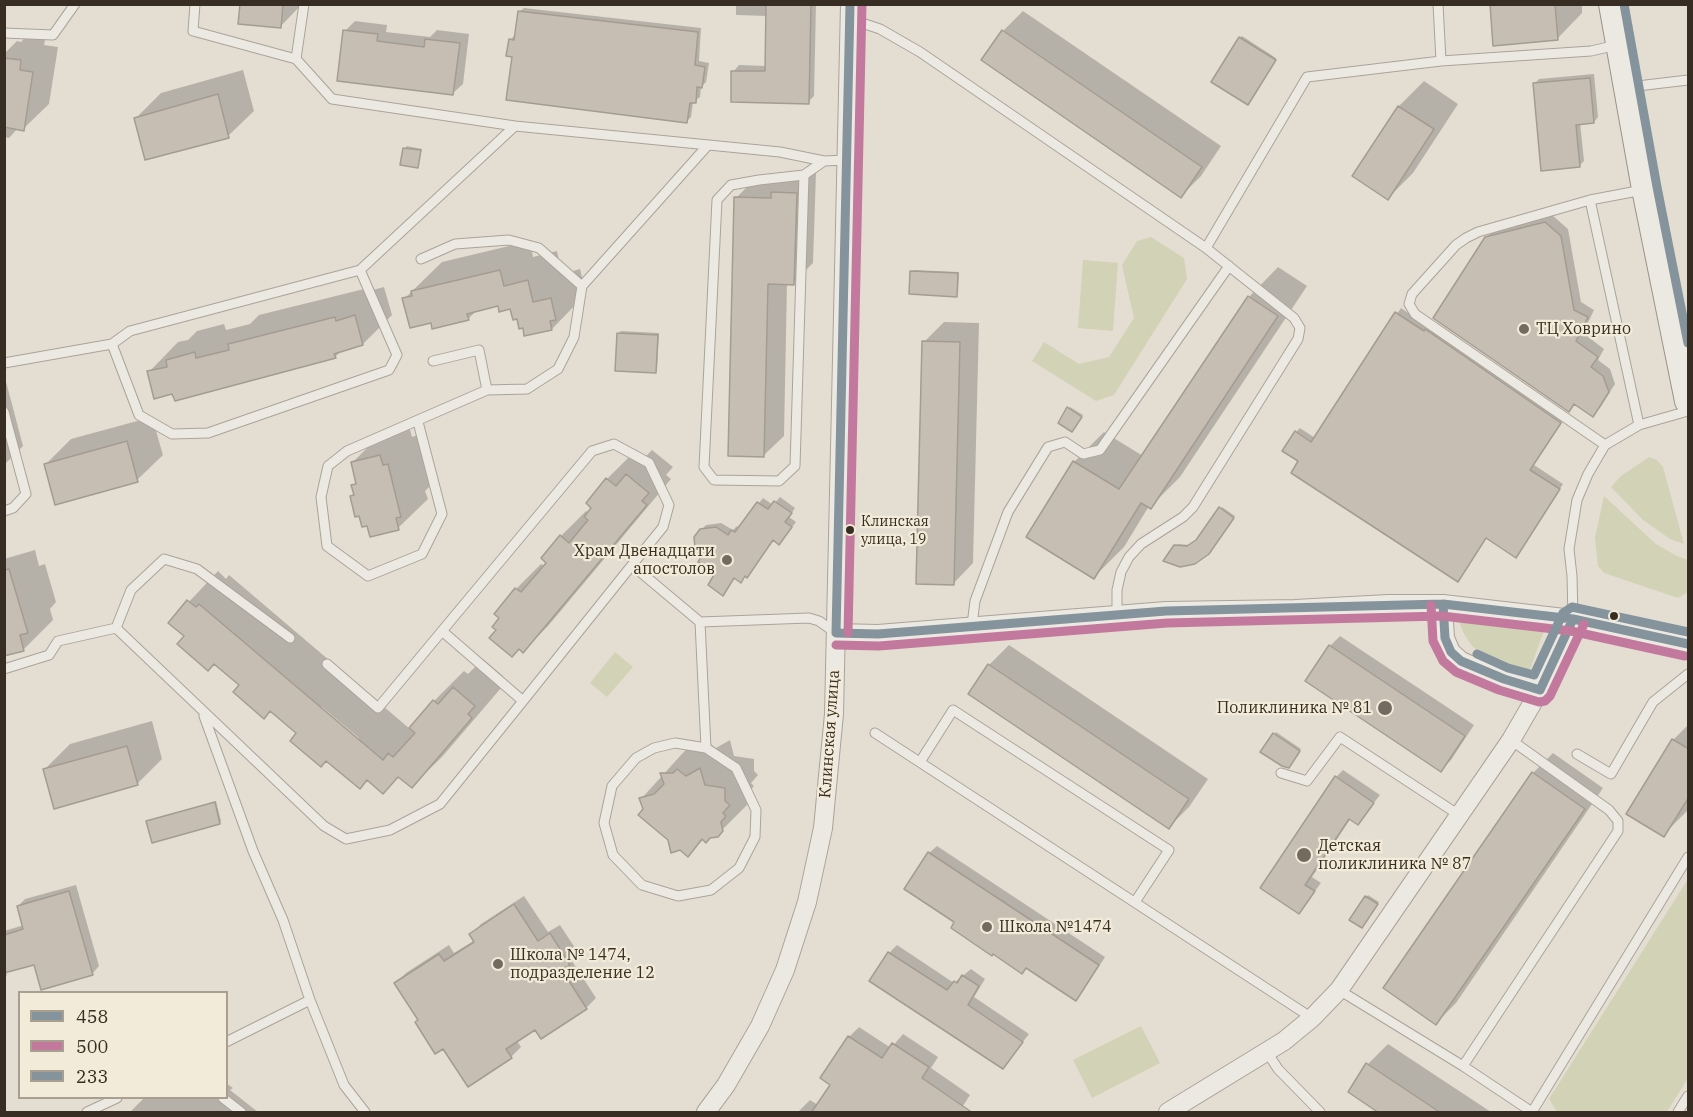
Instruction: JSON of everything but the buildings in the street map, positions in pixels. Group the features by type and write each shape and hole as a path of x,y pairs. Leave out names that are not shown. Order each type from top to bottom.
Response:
{"main road":[{"path":"1612,4 1645,189 1689,401"}],"street":[{"name":"Клинская улица","path":"706,1113 726,1085 760,1026 785,970 807,902 824,817 834,714 850,12"},
{"path":"836,633 878,634 1166,611 1443,604 1573,620 1689,645"},
{"path":"1443,604 1445,638 1451,652 1461,661 1504,679 1540,690"},
{"path":"1168,1113 1267,1052 1312,1018 1339,990 1511,740 1540,690 1573,620"}],"lane":[{"path":"4,33 53,35 75,8 75,4"},
{"path":"195,4 193,31 296,59 332,99 515,126 780,152 824,161 846,160"},
{"path":"296,59 304,4"},
{"path":"1438,4 1441,61"},
{"path":"850,12 920,52 1206,248 1294,318 1300,328 1298,339 1193,507 1183,517 1141,544 1129,557 1121,572 1117,590 1117,615"},
{"path":"1206,248 1307,76 1441,61 1591,51 1619,44"},
{"path":"1627,87 1689,80"},
{"path":"4,363 112,344 130,331 360,270 515,126"},
{"path":"418,422 442,514 422,554 368,576 327,546 321,497 328,466 347,451 487,390 527,389 558,369 574,337 582,286 708,145"},
{"path":"804,175 795,466 779,481 714,480 704,467 717,200 731,185 804,175 824,161"},
{"path":"1605,445 1415,314 1409,304 1412,294 1456,245 1478,232 1590,200 1645,189"},
{"path":"1590,200 1639,425"},
{"path":"421,259 455,244 509,240 539,248 582,286"},
{"path":"972,625 975,601 1008,512 1048,447 1065,442 1083,454 1100,450 1229,266"},
{"path":"112,344 139,415 172,434 208,433 389,370 398,355 360,270"},
{"path":"433,360 479,350 487,390"},
{"path":"1573,620 1569,549 1577,500 1605,445 1639,425 1689,411"},
{"path":"4,412 26,494 14,508 4,511"},
{"path":"116,628 324,826 346,839 390,830 440,804 663,527 669,505 650,463 614,444 592,451 378,708 327,664"},
{"path":"116,628 131,590 164,559 197,569 290,638"},
{"path":"632,565 700,622 809,618 819,621 836,633"},
{"path":"700,622 706,748"},
{"path":"4,669 49,655 58,641 116,628"},
{"path":"442,631 523,701"},
{"path":"1577,754 1611,774 1653,702 1689,674"},
{"path":"920,762 953,711 1159,843 1169,850 1135,902"},
{"path":"202,712 344,1085 365,1113"},
{"path":"876,733 1312,1018"},
{"path":"1281,773 1307,781 1340,737 1459,815"},
{"path":"1463,1066 1618,831 1618,820 1609,810 1511,740"},
{"path":"675,743 706,748 736,768 756,810 755,837 739,868 711,890 678,896 642,885 613,855 604,823 612,786 636,758 654,748 675,743"},
{"path":"1339,990 1463,1066 1532,1112 1689,856"},
{"path":"228,1041 310,1000"},
{"path":"1267,1052 1278,1069 1320,1113"},
{"path":"1678,1113 1689,1096"},
{"path":"87,1113 115,1099"},
{"path":"224,1099 241,1113"}],"green space":[{"path":"1151,237 1184,258 1187,279 1114,395 1096,401 1032,361 1044,342 1079,364 1109,357 1134,318 1122,265 1137,241"},
{"path":"1083,260 1118,263 1113,331 1078,328"},
{"path":"1649,457 1657,460 1663,467 1684,544 1670,539 1643,520 1611,487 1621,476"},
{"path":"1604,496 1656,544 1688,560 1688,592 1678,598 1604,573 1598,566 1595,538"},
{"path":"1458,619 1544,631 1529,672 1487,658 1473,647"},
{"path":"615,652 633,667 607,697 590,683"},
{"path":"1688,879 1688,1078 1667,1112 1557,1112 1549,1099"},
{"path":"1141,1026 1160,1063 1092,1098 1073,1060"}],"transit line":[{"name":"458","path":"836,633 850,4"},
{"name":"500","path":"848,633 862,4"},
{"name":"233","path":"1624,4 1688,343"},
{"name":"458","path":"1443,604 1445,638 1451,652 1461,661 1504,679 1540,690 1573,619"},
{"name":"458","path":"836,633 878,634 1166,611 1443,604 1573,619 1688,644"},
{"name":"500","path":"1431,605 1433,641 1443,661 1456,672 1499,690 1539,702 1545,701 1550,696 1584,624"},
{"name":"233","path":"1477,654 1508,668 1534,675 1563,613 1572,607 1688,632"},
{"name":"500","path":"836,645 879,646 1167,623 1442,616 1571,631 1685,656"}],"place":[{"name":"ТЦ Ховрино","path":"1524,329"},
{"name":"Клинская улица, 19","path":"850,530"},
{"name":"Храм Двенадцати апостолов","path":"727,560"},
{"name":"Поликлиника № 81","path":"1385,708"},
{"name":"Детская поликлиника № 87","path":"1304,855"},
{"name":"Школа №1474","path":"987,927"},
{"name":"Школа № 1474, подразделение 12","path":"498,964"}]}
